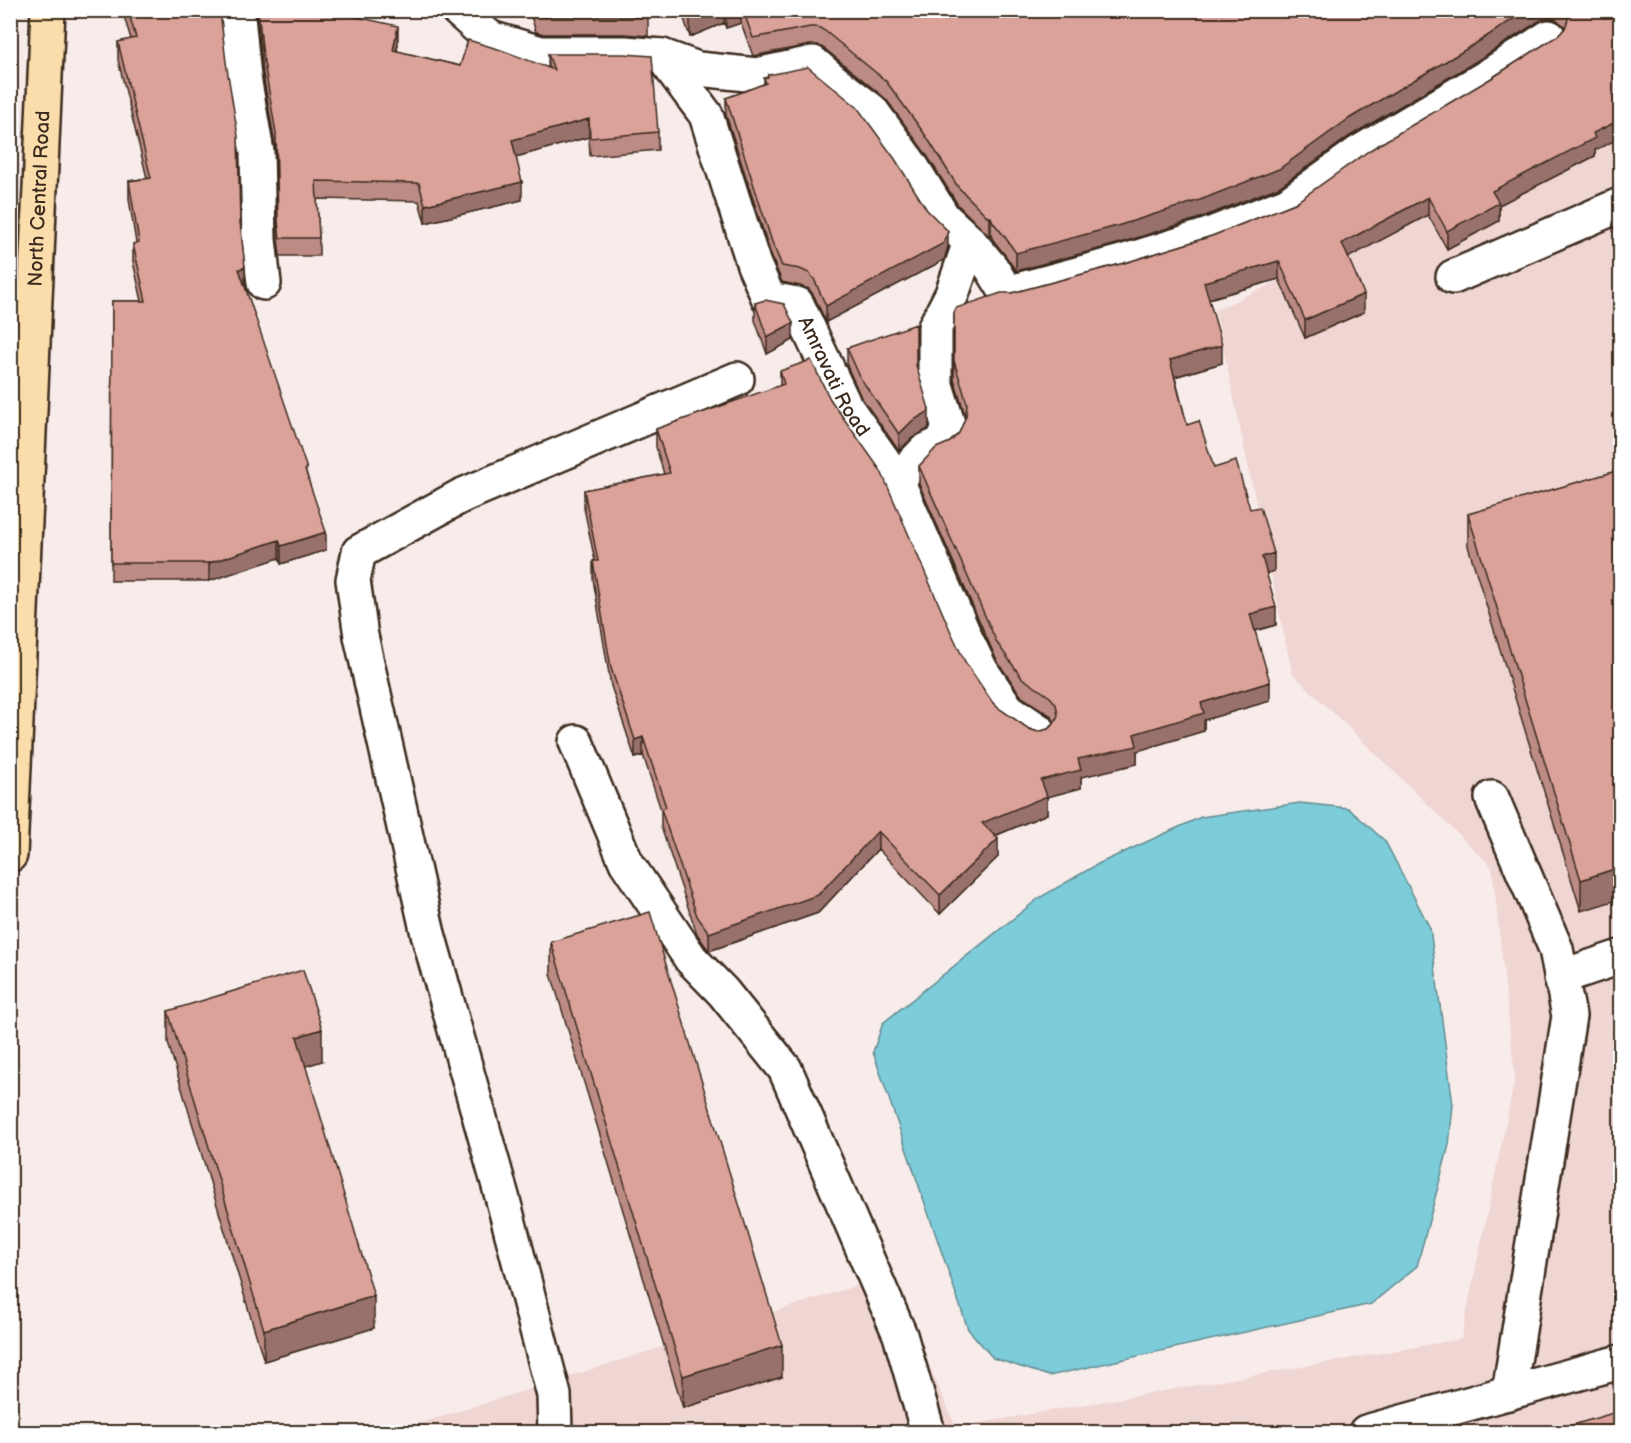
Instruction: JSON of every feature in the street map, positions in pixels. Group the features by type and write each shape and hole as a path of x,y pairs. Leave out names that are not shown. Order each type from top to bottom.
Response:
{"main road":[{"name":"North Central Road","path":"10,855 48,10"}],"street":[{"path":"235,10 238,17 244,76 257,152 259,240 264,283"},
{"path":"458,10 490,38 540,53 625,53 662,57 698,69 757,75 813,63 871,110 911,165 943,217 970,242 991,267 1007,293 1122,262 1206,236 1288,204 1360,152 1549,37"},
{"name":"Amravati Road","path":"662,57 706,115 754,266 769,299 797,304 845,406 897,480 981,670 1008,710 1039,731"},
{"path":"1453,277 1620,205"},
{"path":"897,480 925,451 942,443 949,426 935,382 935,327 952,294 970,242"},
{"path":"555,1432 554,1395 536,1323 428,934 361,636 352,580 359,552 461,496 737,379"},
{"path":"576,742 626,862 692,959 723,992 784,1069 900,1335 928,1432"},
{"path":"1492,798 1556,949 1569,1016 1509,1393"},
{"path":"1561,977 1620,957"},
{"path":"1366,1432 1620,1362"}],"shaded area":[{"path":"1620,125 1620,1432 393,1432 890,1275 956,1427 1461,1339 1515,1078 1492,867 1292,673 1215,310"}],"water":[{"path":"1300,803 1348,808 1385,841 1430,928 1453,1105 1449,1145 1417,1266 1371,1304 1049,1376 993,1358 968,1329 873,1052 883,1023 1039,898 1098,864 1201,817"}],"building":[{"path":"128,10 220,10 238,136 240,222 245,267 239,269 326,532 281,546 279,540 209,563 111,563 112,301 146,301 133,244 139,242 129,181 151,178 118,42 136,38"},
{"path":"258,10 346,10 343,14 398,26 393,50 460,66 468,40 554,70 548,54 652,56 658,132 590,138 589,119 512,140 522,182 425,205 419,183 316,181 319,238 280,238 276,133"},
{"path":"535,10 648,10 648,18 544,16 536,14"},
{"path":"687,10 710,10 690,18"},
{"path":"743,10 1527,10 1475,44 1350,118 1279,169 1200,200 1117,226 1016,253 991,217 989,218 958,187 926,136 886,81 818,27 753,38"},
{"path":"1565,10 1620,10 1620,120 1593,133 1595,138 1492,191 1499,203 1447,231 1428,197 1342,243 1364,294 1305,320 1279,261 1204,282 1222,345 1170,360 1187,425 1199,421 1214,468 1236,461 1250,509 1260,507 1274,553 1262,557 1276,607 1250,614 1270,682 1201,703 1204,713 1134,734 1137,746 1078,759 1081,770 1041,780 1047,796 982,823 998,839 940,895 878,831 818,895 709,933 697,916 661,809 666,807 643,737 635,740 611,668 593,561 598,561 584,490 670,473 656,429 784,384 780,371 811,360 830,399 881,471 965,662 997,707 1029,729 1038,732 1048,729 1054,724 1058,715 1056,704 1050,697 1022,678 997,643 919,466 936,448 950,442 959,433 966,416 967,403 954,361 954,313 956,308 1001,293 1012,293 1128,262 1212,236 1295,203 1370,150 1559,35 1568,19"},
{"path":"808,67 857,107 895,159 927,210 948,231 944,243 826,306 809,273 782,266 772,242 726,98 766,83 764,78 768,75"},
{"path":"765,300 784,304 793,323 767,337 755,303"},
{"path":"916,324 916,365 929,409 899,434 861,379 847,348"},
{"path":"1620,470 1620,867 1581,880 1468,514"},
{"path":"650,912 782,1345 683,1376 551,942"},
{"path":"303,970 322,1029 297,1037 374,1296 264,1330 168,1011"},
{"path":"1620,1411 1620,1432 1549,1432"}]}
